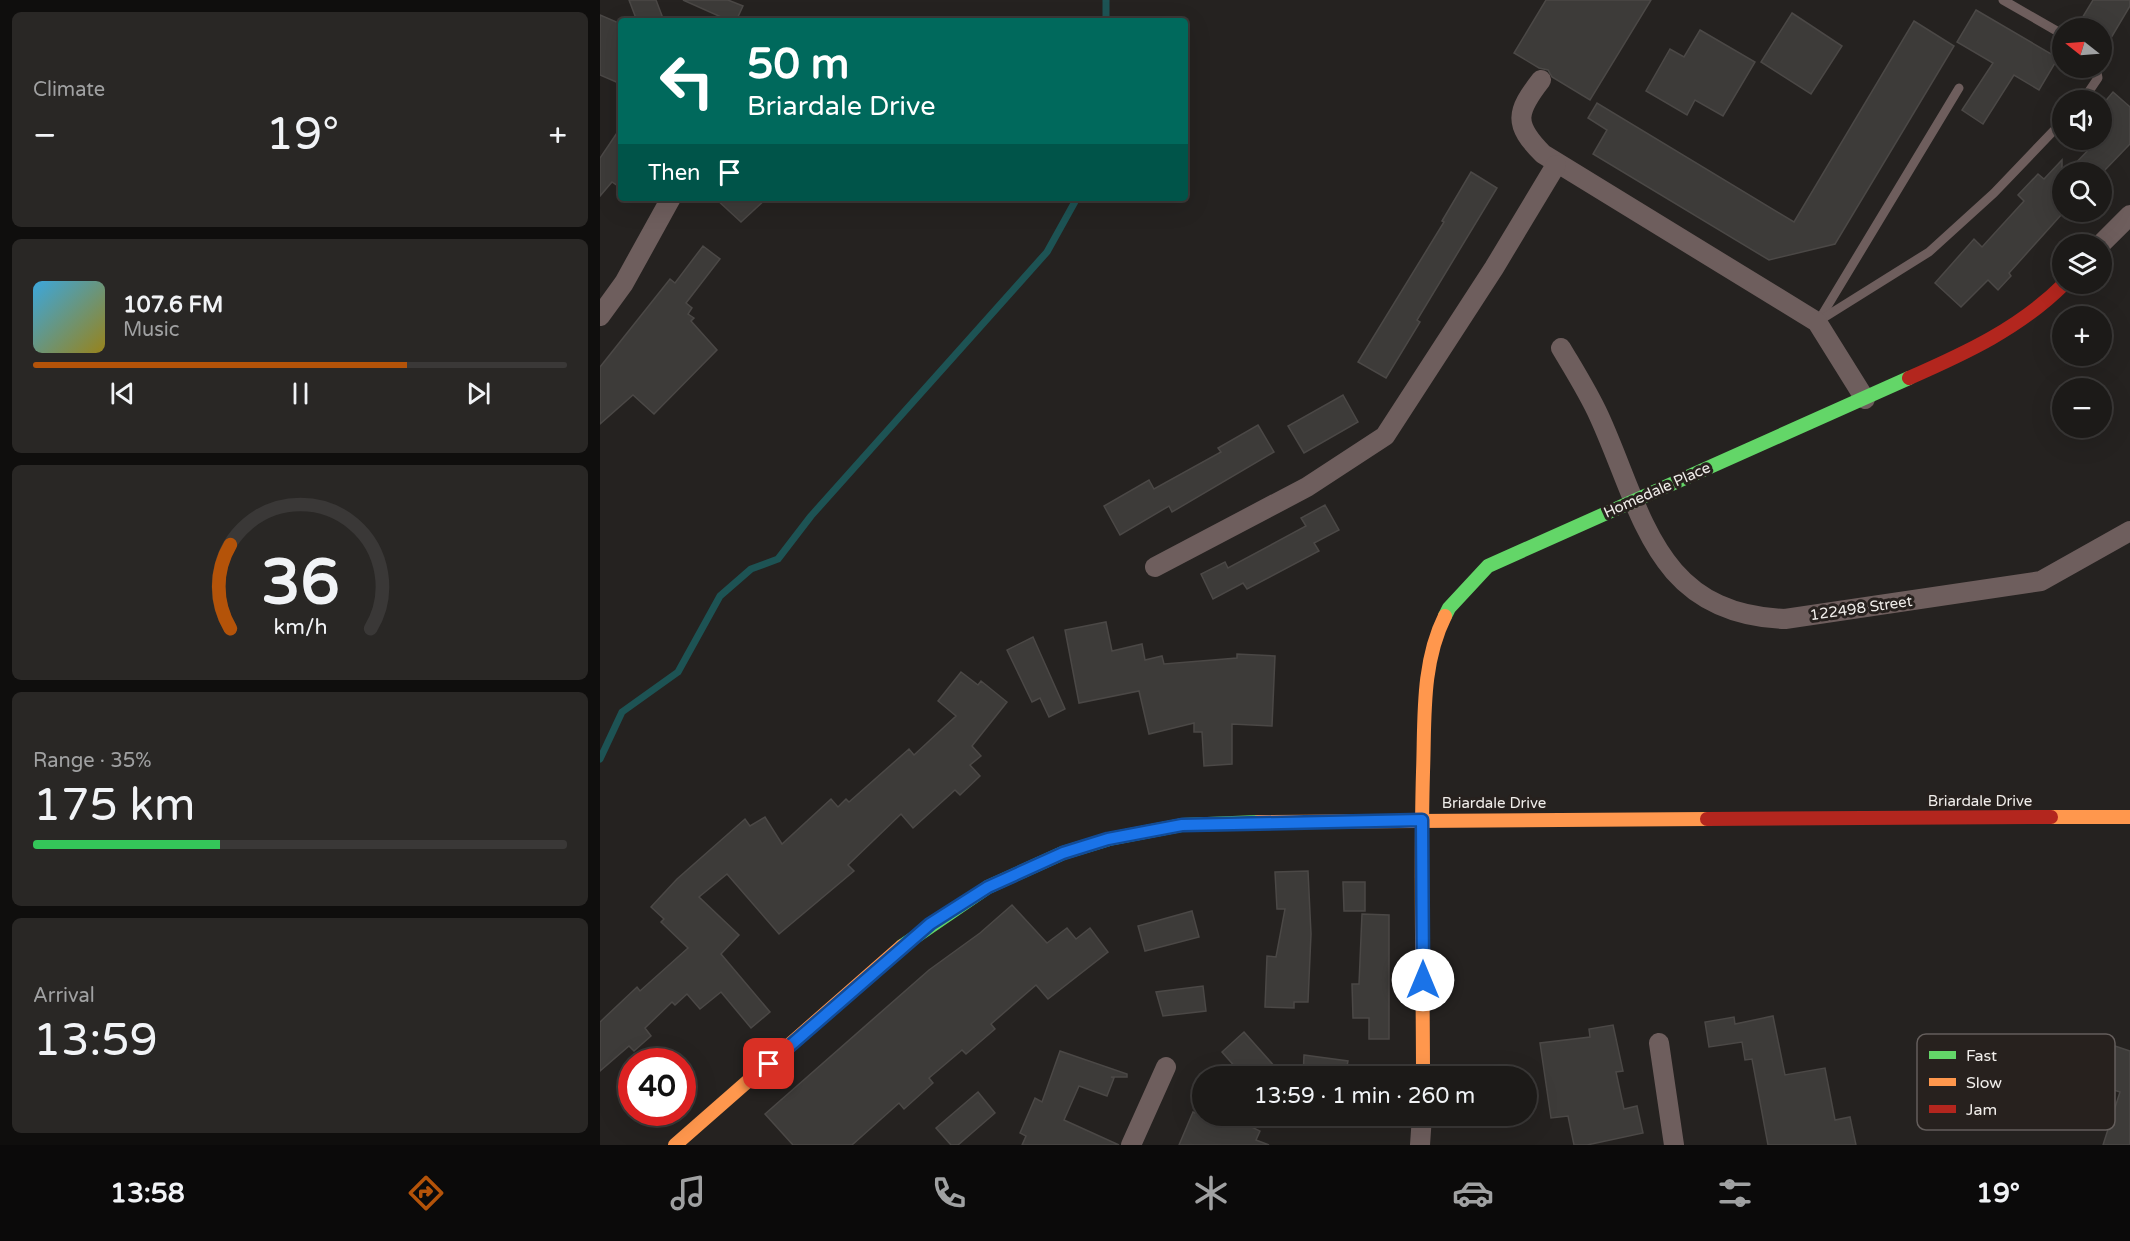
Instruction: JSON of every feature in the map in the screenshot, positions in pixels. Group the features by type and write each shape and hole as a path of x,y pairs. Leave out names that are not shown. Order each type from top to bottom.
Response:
{"street":[{"path":"1541,80 1524,102 1520,114 1530,141 1556,165 1817,322 1865,399"},
{"path":"1155,567 1307,487 1385,436 1494,268 1556,165"},
{"path":"600,316 624,283 669,201"},
{"path":"2112,236 2126,224"},
{"name":"Homedale Place","path":"1423,1066 1422,820 1426,691 1436,634 1449,608 1488,566 1980,346 2043,304 2054,294"},
{"name":"122498 Street","path":"1561,348 1599,415 1632,500 1656,546 1688,587 1709,602 1733,611 1764,618 1785,619 2041,581 2130,531"},
{"name":"Briardale Drive","path":"675,1145 905,942 961,903 1031,866 1108,839 1182,825 1422,820 2130,817"},
{"path":"1659,1043 1674,1145"},
{"path":"1131,1145 1166,1067"},
{"path":"1420,1145 1421,1126"}],"lane":[{"path":"2003,0 2052,28"},
{"path":"1817,322 1959,88"},
{"path":"1817,322 1929,252 1994,193 2052,132"}],"building":[{"path":"629,0 656,0 663,18 636,18"},
{"path":"683,0 728,0 743,6 737,18 723,18"},
{"path":"1546,0 1651,0 1590,100 1552,77 1548,70 1539,68 1514,53"},
{"path":"2093,0 2130,0 2130,6 2112,36 2112,18 2082,18"},
{"path":"1976,10 2052,54 2052,68 2039,90 2014,75 1983,124 1962,110 1993,63 1957,42"},
{"path":"1792,13 1842,46 1811,94 1761,62"},
{"path":"600,15 618,23 618,83 600,75"},
{"path":"1914,21 1954,46 1835,244 1769,260 1593,154 1607,130 1588,118 1597,103 1794,222"},
{"path":"1700,30 1755,62 1723,116 1695,100 1687,115 1646,91 1670,49 1684,57"},
{"path":"2112,93 2130,107 2130,144 2112,163 2077,162 2088,150 2112,150"},
{"path":"618,131 618,186 612,182 600,196 600,158"},
{"path":"2052,171 2052,222 2055,222 2009,273 2011,276 1998,290 1988,280 1961,307 1935,283 1974,239 1982,247 2024,201 2018,195 2038,174 2044,179"},
{"path":"1471,172 1497,188 1417,320 1420,322 1386,378 1358,362 1444,222 1442,221"},
{"path":"718,201 764,201 741,222"},
{"path":"703,246 720,259 686,303 692,308 688,314 694,318 691,321 717,350 654,414 633,395 600,424 600,367 670,279 675,283"},
{"path":"1343,395 1358,422 1304,453 1288,426"},
{"path":"1258,425 1274,452 1172,512 1169,506 1120,535 1104,506 1149,480 1154,489 1221,452 1218,448"},
{"path":"1325,505 1339,530 1314,543 1319,551 1247,589 1243,583 1213,599 1201,574 1225,562 1228,568 1306,526 1301,518"},
{"path":"1106,622 1112,651 1142,644 1145,660 1162,656 1164,664 1237,658 1237,654 1275,656 1272,726 1232,724 1232,764 1204,766 1202,732 1194,732 1194,723 1149,734 1139,691 1079,703 1065,630"},
{"path":"1033,637 1065,709 1049,717 1040,698 1032,702 1007,650"},
{"path":"961,672 978,685 981,681 1007,702 972,746 981,756 970,765 980,776 960,795 955,790 913,828 901,814 848,865 854,871 779,934 727,874 699,897 739,935 721,954 770,1012 751,1028 721,992 700,1009 687,994 675,1005 672,1002 645,1028 651,1036 637,1048 629,1046 618,1048 618,1055 600,1071 600,1022 637,987 640,991 688,948 661,922 664,919 651,907 677,879 745,819 750,826 765,817 782,844 831,799 838,807 846,799 849,802 909,749 914,755 956,716 938,701"},
{"path":"1308,871 1311,934 1308,1002 1294,1002 1294,1008 1265,1007 1267,956 1276,957 1285,909 1277,909 1275,872"},
{"path":"1343,882 1365,882 1365,911 1344,911"},
{"path":"1012,905 1047,943 1067,928 1076,939 1090,928 1108,952 1048,999 1036,985 991,1024 995,1029 966,1054 962,1050 929,1078 933,1083 904,1109 899,1103 852,1145 793,1145 765,1114 929,970 980,933"},
{"path":"1192,911 1199,937 1145,951 1138,926"},
{"path":"1362,914 1389,915 1389,1039 1369,1039 1369,1018 1353,1018 1352,984 1359,984"},
{"path":"1203,986 1206,1011 1163,1016 1156,992"},
{"path":"1773,1016 1785,1075 1825,1068 1835,1120 1850,1117 1856,1145 1768,1145 1752,1059 1745,1060 1742,1042 1709,1047 1705,1022 1734,1017 1735,1024"},
{"path":"1613,1025 1623,1071 1616,1072 1624,1109 1637,1106 1643,1133 1587,1145 1574,1145 1568,1116 1551,1118 1540,1043 1590,1037 1589,1029"},
{"path":"1244,1032 1274,1066 1234,1066 1222,1052"},
{"path":"2115,1046 2130,1051 2130,1145 2103,1145 2108,1130 2115,1130 2115,1108 2120,1092 2115,1090"},
{"path":"1060,1051 1127,1074 1127,1077 1111,1077 1114,1078 1107,1096 1079,1086 1064,1120 1119,1145 1022,1145 1026,1136 1020,1133 1035,1098 1042,1102"},
{"path":"1304,1055 1348,1061 1347,1066 1304,1066"},
{"path":"978,1092 995,1113 958,1145 951,1145 936,1128"},
{"path":"1192,1114 1192,1126 1250,1126 1260,1131 1256,1140 1269,1145 1179,1145"}],"waterway":[{"path":"1106,0 1106,18"},
{"path":"600,759 622,712 678,672 720,596 751,569 778,559 811,516 1047,252 1075,201"}],"traffic: fast":[{"path":"1445,616 1449,608 1488,566 1909,378"},
{"path":"902,946 988,887 1063,853 1109,839 1182,825 1258,822"}],"traffic: slow":[{"path":"1423,1066 1422,848 1425,712 1432,653 1445,616"},
{"path":"2051,817 2130,817"},
{"path":"1258,822 1707,819"},
{"path":"675,1145 902,946"}],"traffic: jam":[{"path":"1909,378 1991,338 2029,314 2053,294"},
{"path":"1707,819 2051,817"}],"route":[{"path":"769,1064 905,942 988,887 1063,853 1108,839 1182,825 1422,820 1423,980"}]}
